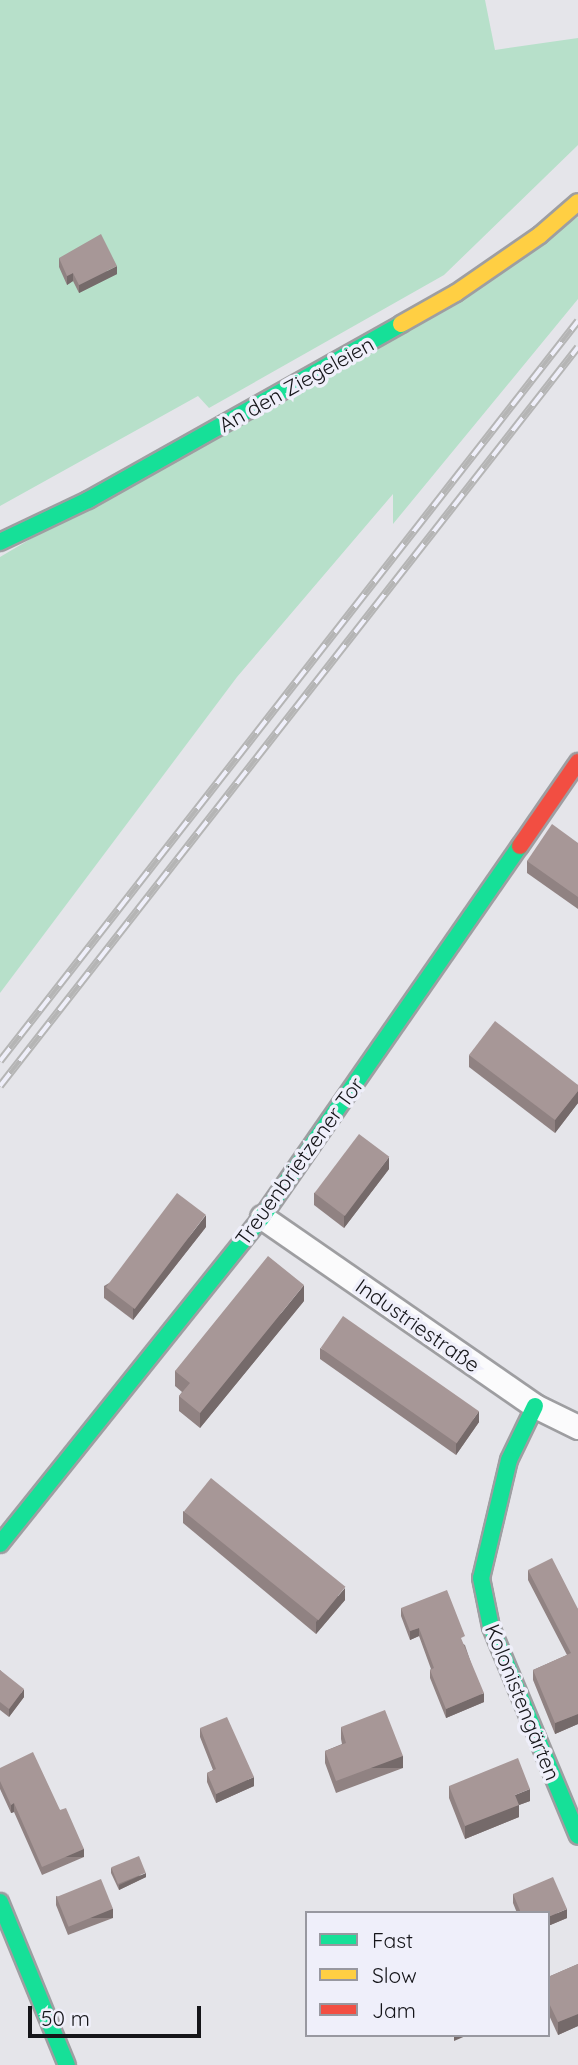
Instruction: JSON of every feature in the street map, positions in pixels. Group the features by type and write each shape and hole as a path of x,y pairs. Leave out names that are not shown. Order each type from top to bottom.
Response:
{"street":[{"name":"An den Ziegeleien","path":"0,542 88,500 409,320 505,260 578,202"},
{"name":"Treuenbrietzener Tor","path":"0,1544 261,1217 578,762"},
{"name":"Industriestraße","path":"261,1217 535,1406 578,1427"},
{"name":"Kolonistengärten","path":"535,1406 509,1461 481,1578 491,1627 578,1836"},
{"path":"0,1902 67,2065"}],"green space":[{"path":"0,0 485,0 495,50 578,38 578,145 444,275 209,408 198,396 0,506"},
{"path":"578,217 578,299 393,524 393,494 237,677 0,993 0,557"}],"building":[{"path":"101,234 117,266 79,285 73,273 67,276 59,258"},
{"path":"552,824 578,843 578,897 527,861"},
{"path":"495,1021 578,1085 578,1091 555,1120 469,1055"},
{"path":"359,1134 389,1157 345,1216 314,1193"},
{"path":"177,1193 206,1215 135,1309 106,1287"},
{"path":"268,1256 304,1285 200,1413 179,1396 190,1383 175,1371"},
{"path":"343,1316 479,1411 457,1443 321,1348"},
{"path":"211,1478 345,1587 318,1620 184,1511"},
{"path":"552,1558 578,1609 578,1714 555,1723 533,1670 571,1653 528,1570"},
{"path":"447,1590 465,1636 461,1638 484,1693 446,1709 430,1670 434,1668 419,1628 410,1631 401,1608"},
{"path":"0,1670 24,1689 9,1709 0,1702"},
{"path":"385,1710 403,1756 336,1781 325,1751 346,1743 341,1727"},
{"path":"227,1717 254,1777 216,1794 207,1773 216,1769 200,1728"},
{"path":"33,1752 60,1810 66,1808 84,1849 42,1867 14,1803 11,1805 0,1781 0,1768"},
{"path":"518,1758 530,1789 515,1795 519,1805 465,1826 449,1786"},
{"path":"139,1856 146,1873 118,1884 111,1867"},
{"path":"553,1877 567,1909 550,1916 550,1911 520,1911 513,1894"},
{"path":"101,1879 113,1909 68,1927 56,1897"},
{"path":"578,1964 578,2014 558,2022 550,2005 550,1976"}],"railway":[{"path":"0,1061 578,321"},
{"path":"0,1086 578,347"}],"traffic: fast":[{"path":"0,542 88,500 401,324"},
{"path":"0,1544 262,1217 520,846"},
{"path":"535,1406 509,1460 481,1578 491,1627 578,1836"},
{"path":"0,1902 67,2065"}],"traffic: slow":[{"path":"401,324 456,293 540,235 578,202"}],"traffic: jam":[{"path":"520,846 578,762"}]}
